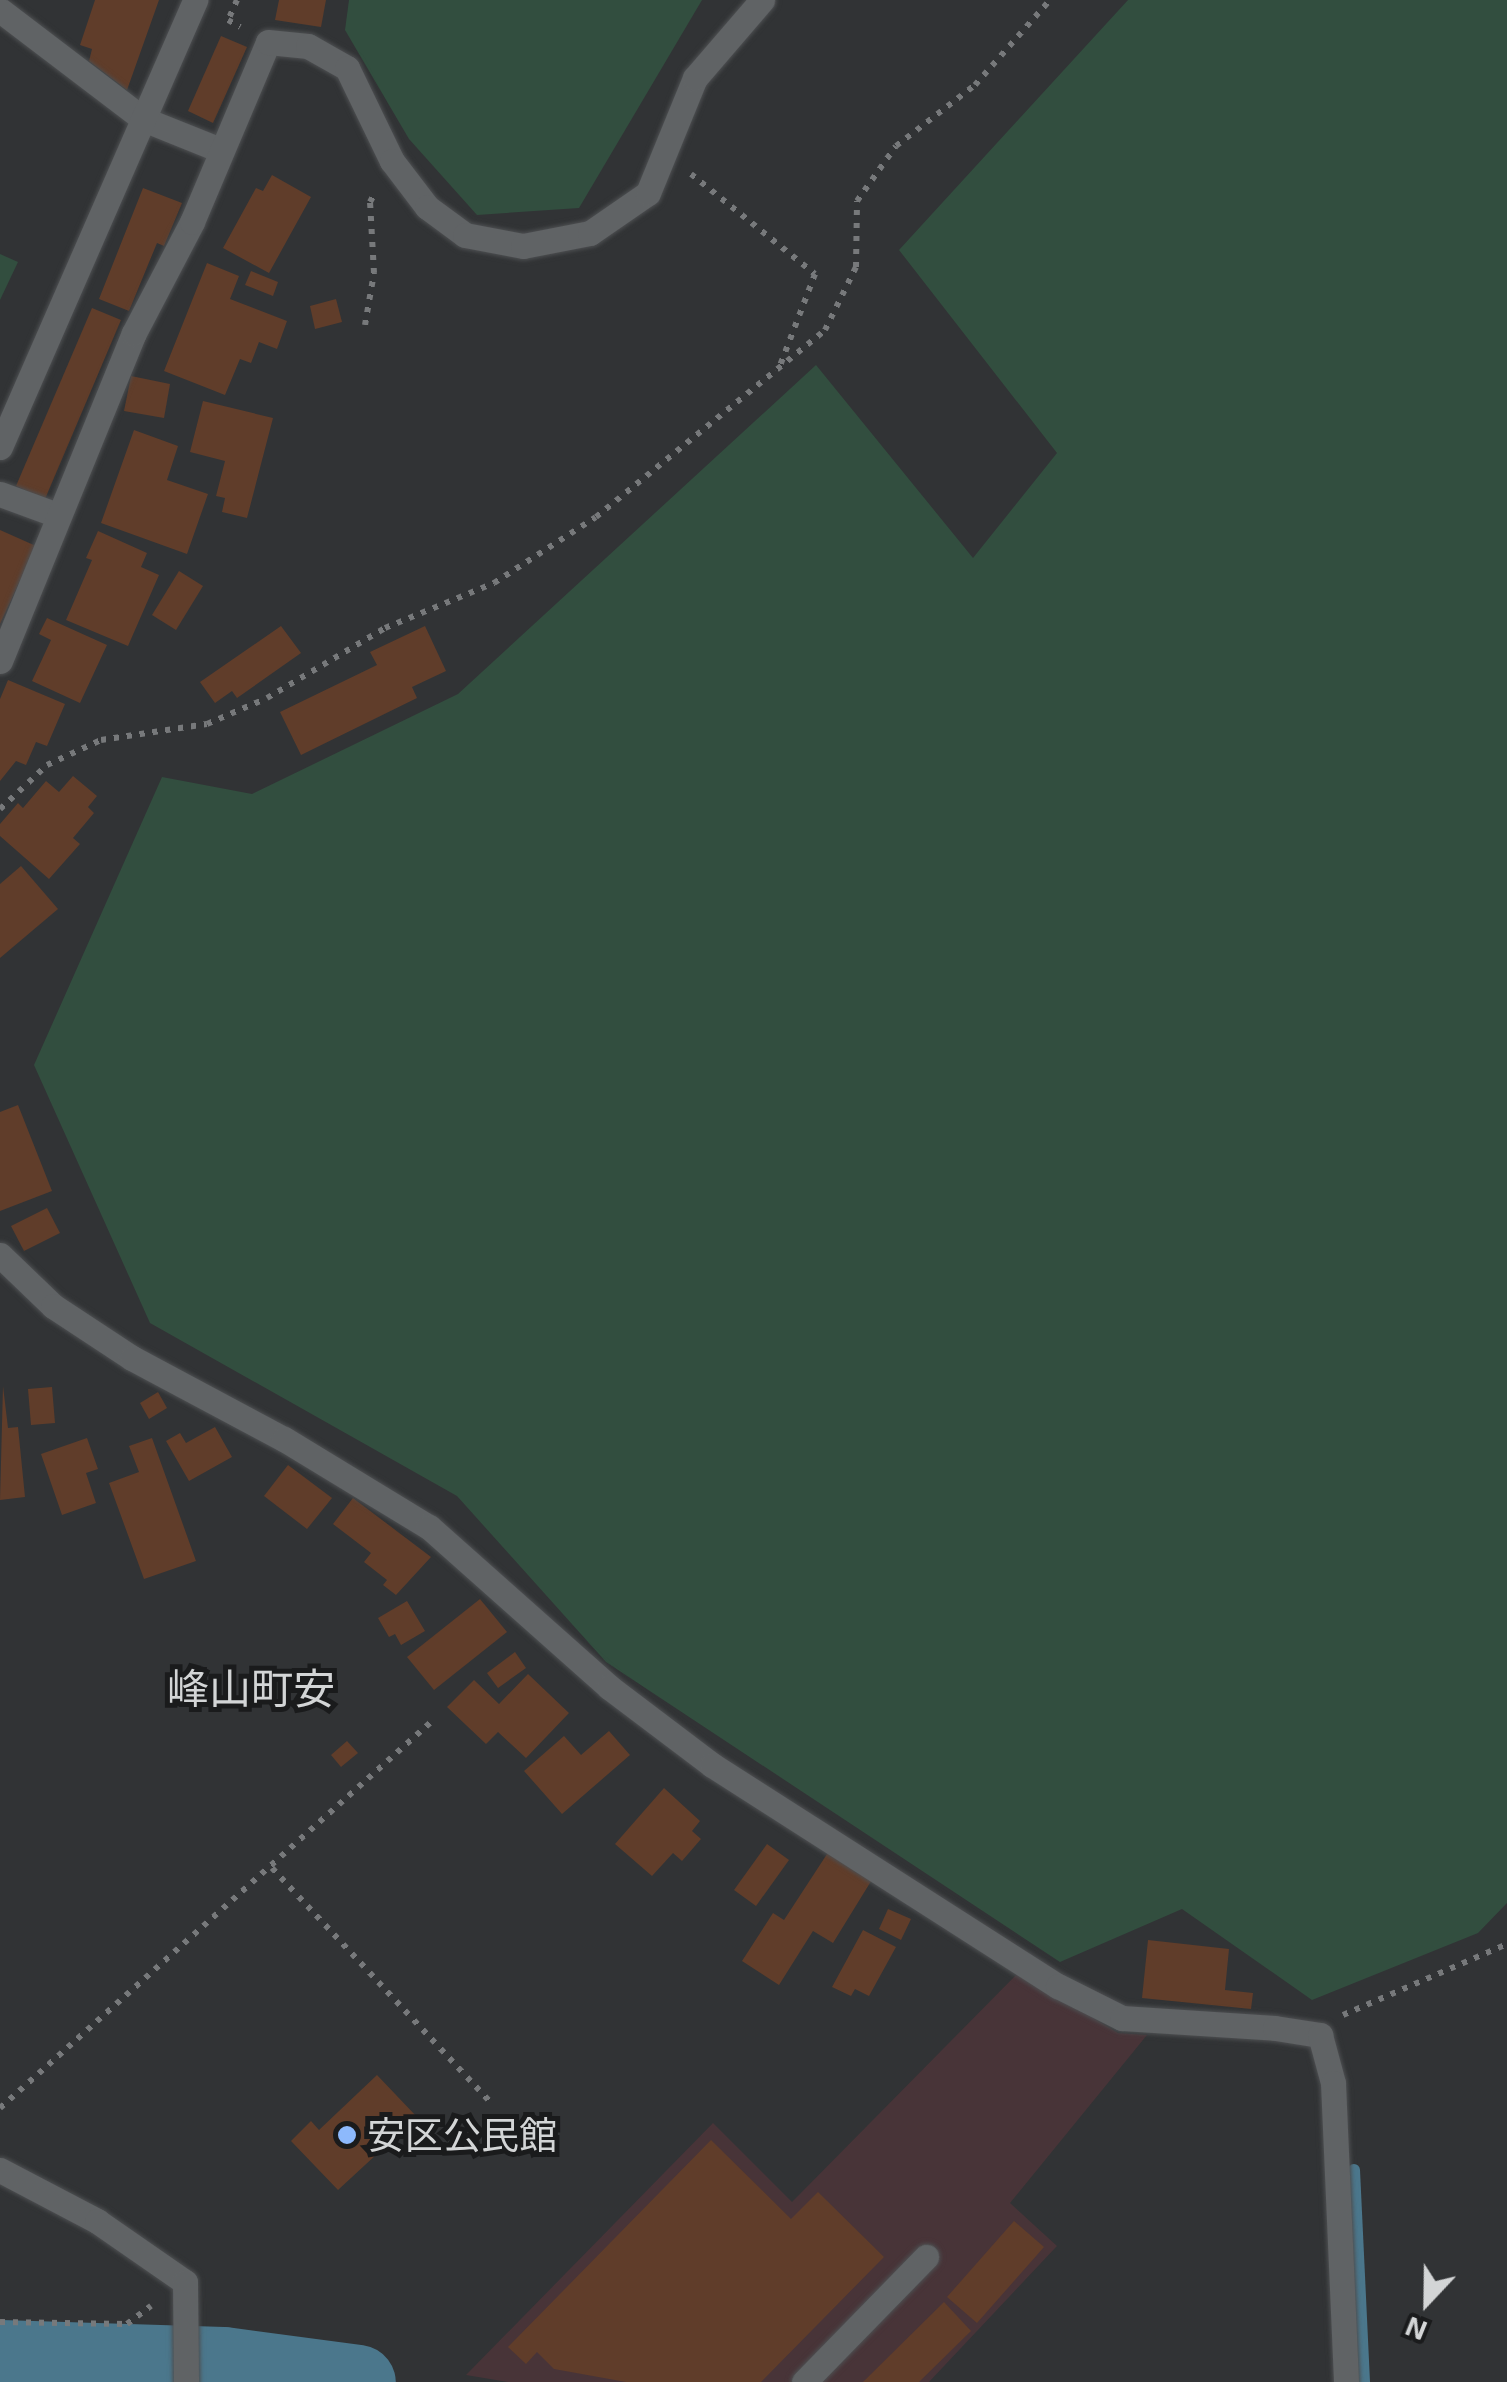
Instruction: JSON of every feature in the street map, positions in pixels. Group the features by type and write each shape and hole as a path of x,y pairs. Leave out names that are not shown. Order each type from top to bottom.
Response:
{"street":[{"path":"0,447 196,0"},
{"path":"0,661 45,560 58,515 134,333 192,222 268,42 308,46 347,68 392,161 428,207 465,235 524,246 590,233 648,193 696,78 762,0"},
{"path":"0,10 144,119 220,150"},
{"path":"0,494 58,515"},
{"path":"0,1255 53,1306 132,1358 284,1439 429,1527 610,1687 712,1765 1058,1986 1122,2018 1275,2028 1320,2036 1334,2082 1346,2382"},
{"path":"0,2170 97,2221 185,2282 186,2382"},
{"path":"804,2382 926,2256"}],"path":[{"path":"0,809 47,764 101,740 207,724 267,698 385,628 494,584 596,516 778,372 824,330 856,267 858,201 896,146 975,84 1050,0"},
{"path":"667,154 815,274 778,372"},
{"path":"364,325 374,273 370,202 392,161"},
{"path":"0,2108 431,1722"},
{"path":"272,1868 489,2101"},
{"path":"1320,2036 1352,2010 1507,1944"},
{"path":"0,2322 127,2324 185,2282"}],"shaded area":[{"path":"1018,1973 1118,2033 1147,2035 1010,2203 1057,2246 929,2382 508,2382 466,2375 713,2123 792,2202"}],"green space":[{"path":"349,0 702,0 579,208 477,215 409,139 345,30"},
{"path":"1128,0 1507,0 1507,1903 1478,1933 1312,2000 1182,1909 1060,1962 606,1662 457,1496 150,1323 34,1065 162,777 252,794 458,694 816,365 973,558 1057,453 899,250"},
{"path":"0,254 18,262 0,300"}],"building":[{"path":"95,0 159,0 127,90 89,61 92,49 80,45"},
{"path":"279,0 326,0 321,27 275,20"},
{"path":"221,36 247,47 213,123 188,111"},
{"path":"272,175 311,197 269,273 223,248 256,188 263,191"},
{"path":"143,188 182,203 164,246 157,243 129,311 99,299"},
{"path":"207,263 239,276 230,299 287,321 277,349 259,342 251,363 240,359 225,395 164,371"},
{"path":"251,271 278,282 273,296 245,285"},
{"path":"336,299 342,322 315,329 310,306"},
{"path":"92,308 121,320 45,499 16,486"},
{"path":"131,376 170,384 164,418 124,411"},
{"path":"203,401 273,418 247,518 222,512 225,498 216,496 225,461 190,452"},
{"path":"134,430 178,446 167,480 208,494 187,554 101,523"},
{"path":"0,530 36,546 0,624"},
{"path":"98,531 147,553 141,567 159,575 128,646 66,620 92,560 86,558"},
{"path":"179,571 203,586 176,630 152,615"},
{"path":"47,618 107,645 80,703 32,681 51,640 39,634"},
{"path":"281,626 301,653 237,698 232,691 215,703 200,682"},
{"path":"425,626 446,671 412,687 417,698 301,755 280,712 377,665 370,652"},
{"path":"8,680 65,704 47,746 36,742 26,765 16,761 0,781 0,699"},
{"path":"73,776 97,796 88,807 94,813 73,838 80,844 49,879 0,836 0,824 18,803 23,808 46,781 59,792"},
{"path":"21,866 58,909 0,958 0,884"},
{"path":"18,1105 52,1191 0,1211 0,1112"},
{"path":"47,1208 60,1233 24,1251 11,1226"},
{"path":"3,1386 8,1428 18,1427 25,1497 0,1500"},
{"path":"52,1387 55,1423 31,1425 28,1389"},
{"path":"158,1392 167,1408 149,1419 140,1403"},
{"path":"215,1427 232,1457 189,1481 166,1441 180,1433 186,1443"},
{"path":"87,1438 98,1469 86,1473 96,1503 62,1515 41,1454"},
{"path":"152,1438 196,1561 144,1579 109,1483 139,1472 129,1446"},
{"path":"288,1465 332,1498 307,1529 264,1496"},
{"path":"353,1498 431,1557 396,1595 383,1585 387,1580 364,1562 371,1553 333,1524"},
{"path":"480,1599 507,1632 434,1690 407,1657"},
{"path":"407,1601 425,1631 401,1645 395,1634 389,1637 378,1618"},
{"path":"515,1652 526,1668 498,1688 487,1673"},
{"path":"528,1674 569,1713 526,1758 498,1732 486,1744 447,1707 474,1680 499,1704"},
{"path":"609,1731 630,1755 562,1814 524,1771 564,1736 581,1755"},
{"path":"347,1741 358,1753 341,1767 331,1755"},
{"path":"664,1788 700,1821 692,1831 701,1839 682,1861 673,1853 652,1876 615,1844"},
{"path":"767,1844 789,1860 756,1906 734,1890"},
{"path":"829,1851 873,1878 833,1943 813,1931 779,1985 742,1961 773,1913 784,1920"},
{"path":"888,1909 911,1919 901,1940 879,1929"},
{"path":"863,1930 896,1947 869,1996 855,1989 851,1996 832,1987"},
{"path":"1148,1940 1229,1949 1225,1990 1253,1993 1251,2009 1142,1998"},
{"name":"安区公民館","path":"377,2075 417,2117 338,2190 291,2141 311,2121 319,2130"},
{"path":"711,2140 791,2219 818,2192 884,2257 761,2382 626,2382 554,2369 537,2352 526,2364 508,2347"},
{"path":"1014,2221 1044,2247 977,2323 947,2297"},
{"path":"944,2302 971,2331 919,2382 863,2382"}],"waterway":[{"path":"1354,2170 1364,2382"},
{"path":"0,2357 223,2364 358,2382"}],"place":[{"name":"安区公民館","path":"347,2135"}],"district":[{"name":"峰山町安","path":"251,1687"}]}
